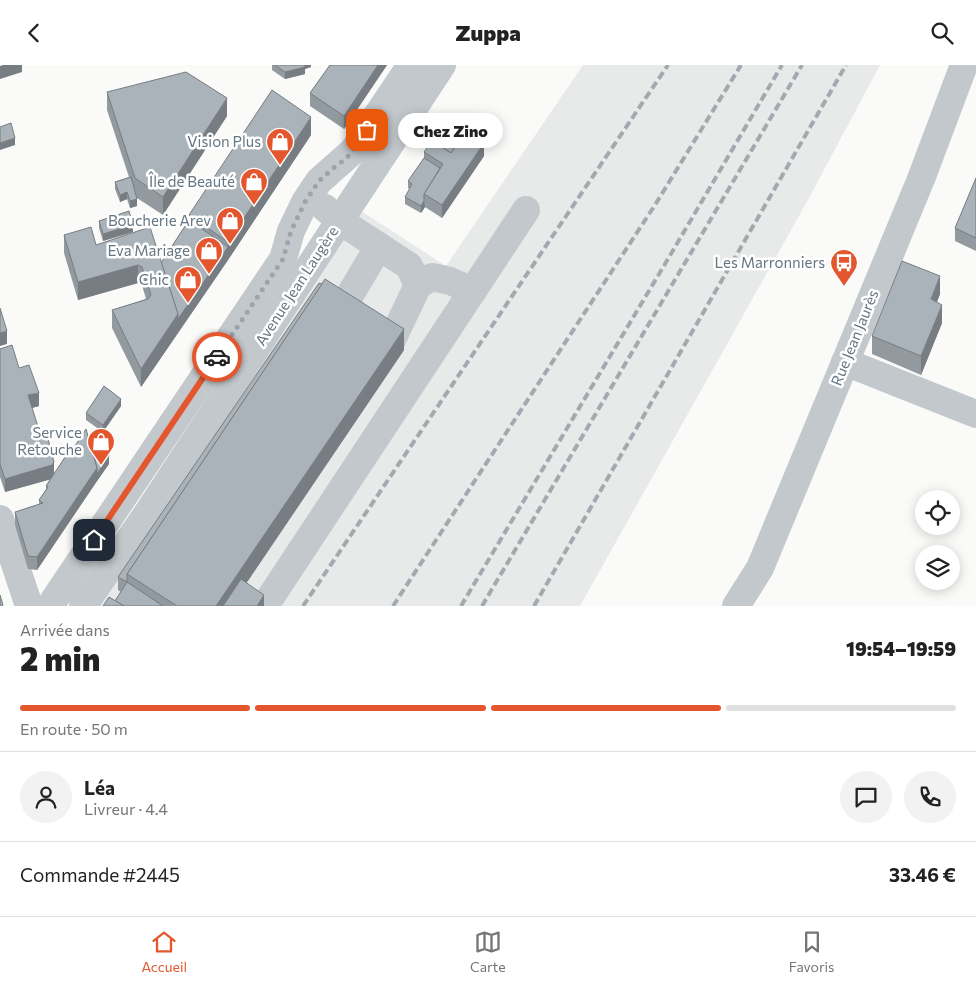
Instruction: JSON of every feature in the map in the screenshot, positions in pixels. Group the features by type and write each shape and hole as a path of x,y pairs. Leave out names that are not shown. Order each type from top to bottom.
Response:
{"street":[{"name":"Avenue Jean Laugère","path":"50,606 283,259 291,231 319,181 353,151 411,65"},
{"name":"Avenue Jean Laugère","path":"82,606 147,515 442,65"},
{"name":"Rue Jean Jaurès","path":"736,606 760,568 967,71"},
{"path":"310,195 340,221 409,265 418,285"},
{"path":"270,598 526,209"},
{"path":"340,310 379,246"},
{"path":"391,342 418,285 432,277 450,281 473,291"},
{"path":"845,362 976,415"},
{"path":"0,519 29,606"}],"shaded area":[{"path":"583,65 880,65 809,198 580,606 86,606 344,200 446,266"}],"building":[{"path":"275,65 304,65 305,67 285,72"},
{"path":"330,65 378,65 344,116 310,93"},
{"path":"186,72 227,98 163,197 135,178 107,92"},
{"path":"272,90 311,117 228,242 189,215"},
{"path":"11,123 15,138 0,143 0,127"},
{"path":"447,123 463,135 451,153 434,142"},
{"path":"466,130 484,143 442,205 424,194 443,164 424,152 432,141 451,153"},
{"path":"424,158 440,168 424,194 424,201 421,206 405,197 412,184 408,181"},
{"path":"131,177 137,199 130,201 127,192 120,195 115,182"},
{"path":"976,178 976,238 955,228"},
{"path":"129,211 133,225 103,234 99,221"},
{"path":"189,220 228,247 178,319 161,263"},
{"path":"91,227 96,245 150,227 178,314 141,369 112,310 148,299 151,295 142,267 138,265 78,282 64,235"},
{"path":"902,261 940,276 931,299 942,305 921,356 872,336"},
{"path":"325,279 404,329 216,606 177,606 127,574"},
{"path":"319,283 322,284 127,574 127,582 118,577"},
{"path":"0,308 7,331 0,333"},
{"path":"12,345 19,368 29,365 39,393 28,395 40,433 46,431 54,462 52,465 5,479 0,464 0,349"},
{"path":"104,386 121,399 103,425 86,413"},
{"path":"86,429 97,468 37,557 28,556 15,512 43,503 39,500 48,487 46,486"},
{"path":"102,434 109,456 97,474 89,437"},
{"path":"241,579 264,595 257,606 223,606"},
{"path":"127,582 163,606 124,606 115,601"},
{"path":"0,595 3,605 2,606 0,606"},
{"path":"109,597 124,606 103,606"}],"railway":[{"path":"303,606 668,65"},
{"path":"393,606 655,205 741,65"},
{"path":"461,606 782,65"},
{"path":"482,606 802,65"},
{"path":"534,606 846,65"}],"way so far":[{"path":"217,357 283,259 291,231 305,202 319,181 347,158 367,130"}],"place":[{"name":"Chez Zino","path":"367,130"},
{"name":"Vision Plus","path":"280,166"},
{"name":"Île de Beauté","path":"254,206"},
{"name":"Boucherie Arev","path":"230,245"},
{"name":"Eva Mariage","path":"209,275"},
{"name":"Les Marronniers","path":"844,287"},
{"name":"Chic","path":"188,304"},
{"name":"Service Retouche","path":"101,466"}],"route":[{"path":"94,540 217,357"}]}
